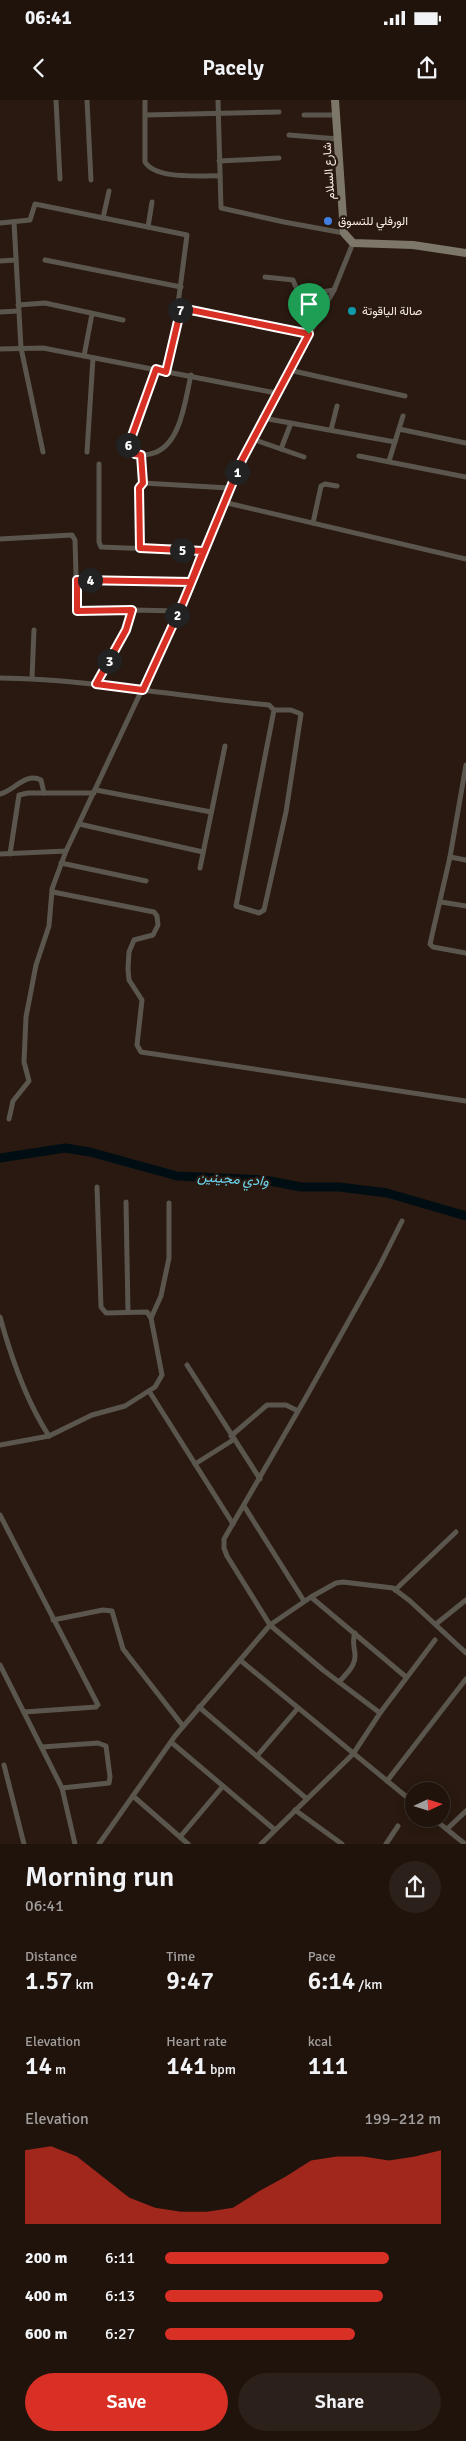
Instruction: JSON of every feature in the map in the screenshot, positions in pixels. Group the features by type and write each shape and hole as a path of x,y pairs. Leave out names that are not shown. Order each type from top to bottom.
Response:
{"main road":[{"name":"شارع السلام","path":"335,100 344,233"},
{"path":"344,233 353,243 413,245 466,253"}],"street":[{"path":"56,100 60,178"},
{"path":"87,100 91,180"},
{"path":"145,100 145,162 148,168 160,174 220,176"},
{"path":"218,100 222,208 344,233"},
{"path":"145,115 278,112"},
{"path":"304,116 336,115"},
{"path":"289,135 338,139"},
{"path":"219,161 279,158"},
{"path":"103,218 109,191"},
{"path":"148,227 152,202"},
{"path":"0,223 32,219 32,206 35,204 187,235 178,304 181,308 166,372"},
{"path":"14,222 21,348 43,452"},
{"path":"9,1119 13,1101 29,1081 24,1062 26,1017 36,965 49,926 52,889 61,863 179,611 223,502 252,439 334,290 353,243"},
{"path":"0,261 16,260"},
{"path":"45,260 181,287"},
{"path":"265,277 293,280 298,292 303,295 334,290"},
{"path":"18,305 45,303 123,320"},
{"path":"181,308 309,334"},
{"path":"0,312 18,311"},
{"path":"84,356 92,314"},
{"path":"0,349 44,348 276,393"},
{"path":"87,452 93,358"},
{"path":"156,369 128,444 132,452 141,455 156,453 168,444 182,412 191,375"},
{"path":"289,370 405,396"},
{"path":"331,430 337,406"},
{"path":"389,461 403,416"},
{"path":"263,418 395,442"},
{"path":"281,449 291,423"},
{"path":"399,429 466,443"},
{"path":"252,439 304,457"},
{"path":"140,548 139,488 143,483 141,455"},
{"path":"359,456 466,477"},
{"path":"99,464 100,545 203,551"},
{"path":"143,483 230,488"},
{"path":"313,523 322,486 325,484 337,486"},
{"path":"223,502 466,559"},
{"path":"0,539 72,535 75,540 77,611 179,611"},
{"path":"77,580 191,582"},
{"path":"96,684 126,630 132,610"},
{"path":"32,678 34,630"},
{"path":"0,678 32,678 96,684 209,700 269,705 274,710 297,711 301,714 286,812 264,910 259,913 236,906 274,710"},
{"path":"200,868 225,746"},
{"path":"466,765 450,858 431,946 466,953"},
{"path":"0,794 10,792 24,780 30,778 41,780 44,793"},
{"path":"10,854 19,795 95,792 212,812"},
{"path":"79,824 203,852"},
{"path":"0,854 66,851"},
{"path":"450,858 466,860"},
{"path":"61,863 146,882"},
{"path":"52,889 53,892 156,913 158,925 153,935 134,940 128,957 129,980 142,1000 137,1045 141,1052 466,1100"},
{"path":"440,902 466,906"},
{"path":"0,1445 49,1436 92,1415 125,1406 150,1391 159,1382 162,1375 151,1318 148,1312 106,1313 101,1307 97,1187"},
{"path":"126,1202 128,1312"},
{"path":"151,1318 161,1296 166,1272 170,1240 169,1203"},
{"path":"380,1713 270,1625 224,1548 224,1539 380,1266 402,1221"},
{"path":"0,1318 36,1415 49,1436"},
{"path":"187,1365 260,1479"},
{"path":"150,1391 233,1524"},
{"path":"196,1464 232,1438 267,1405 286,1405 298,1411"},
{"path":"244,1506 304,1601"},
{"path":"0,1515 97,1706 24,1712"},
{"path":"396,1590 456,1532"},
{"path":"99,1844 170,1742 270,1625 304,1601 336,1583 343,1582 396,1590 466,1653"},
{"path":"311,1597 406,1677"},
{"path":"436,1624 466,1600"},
{"path":"53,1620 103,1610 112,1611 123,1649 183,1726"},
{"path":"339,1682 353,1665 355,1656 352,1640 355,1633"},
{"path":"271,1844 263,1841 353,1754 380,1713 435,1640"},
{"path":"240,1660 405,1796"},
{"path":"0,1665 62,1788 75,1844"},
{"path":"387,1781 466,1680"},
{"path":"199,1707 307,1799"},
{"path":"257,1756 298,1708"},
{"path":"170,1742 275,1830"},
{"path":"42,1747 98,1743 106,1746 109,1783 62,1788"},
{"path":"4,1765 24,1844"},
{"path":"180,1837 223,1786"},
{"path":"133,1796 188,1844"},
{"path":"295,1810 342,1844"},
{"path":"465,1844 447,1829 466,1811"},
{"path":"386,1844 398,1826"}],"waterway":[{"name":"وادي مجينين","path":"0,1158 65,1148 90,1152 177,1176 265,1180 301,1187 339,1187 387,1193 466,1216"}],"place":[{"name":"الورفلي للتسوق","path":"328,221"},
{"name":"صالة الياقوتة","path":"352,311"}],"route":[{"path":"181,308 309,334 242,460 182,605 143,690 96,684 126,630 132,610 77,611 77,580 191,582 203,551 140,548 139,488 143,483 141,455 135,454 128,447 156,369 166,372 181,308"}]}
